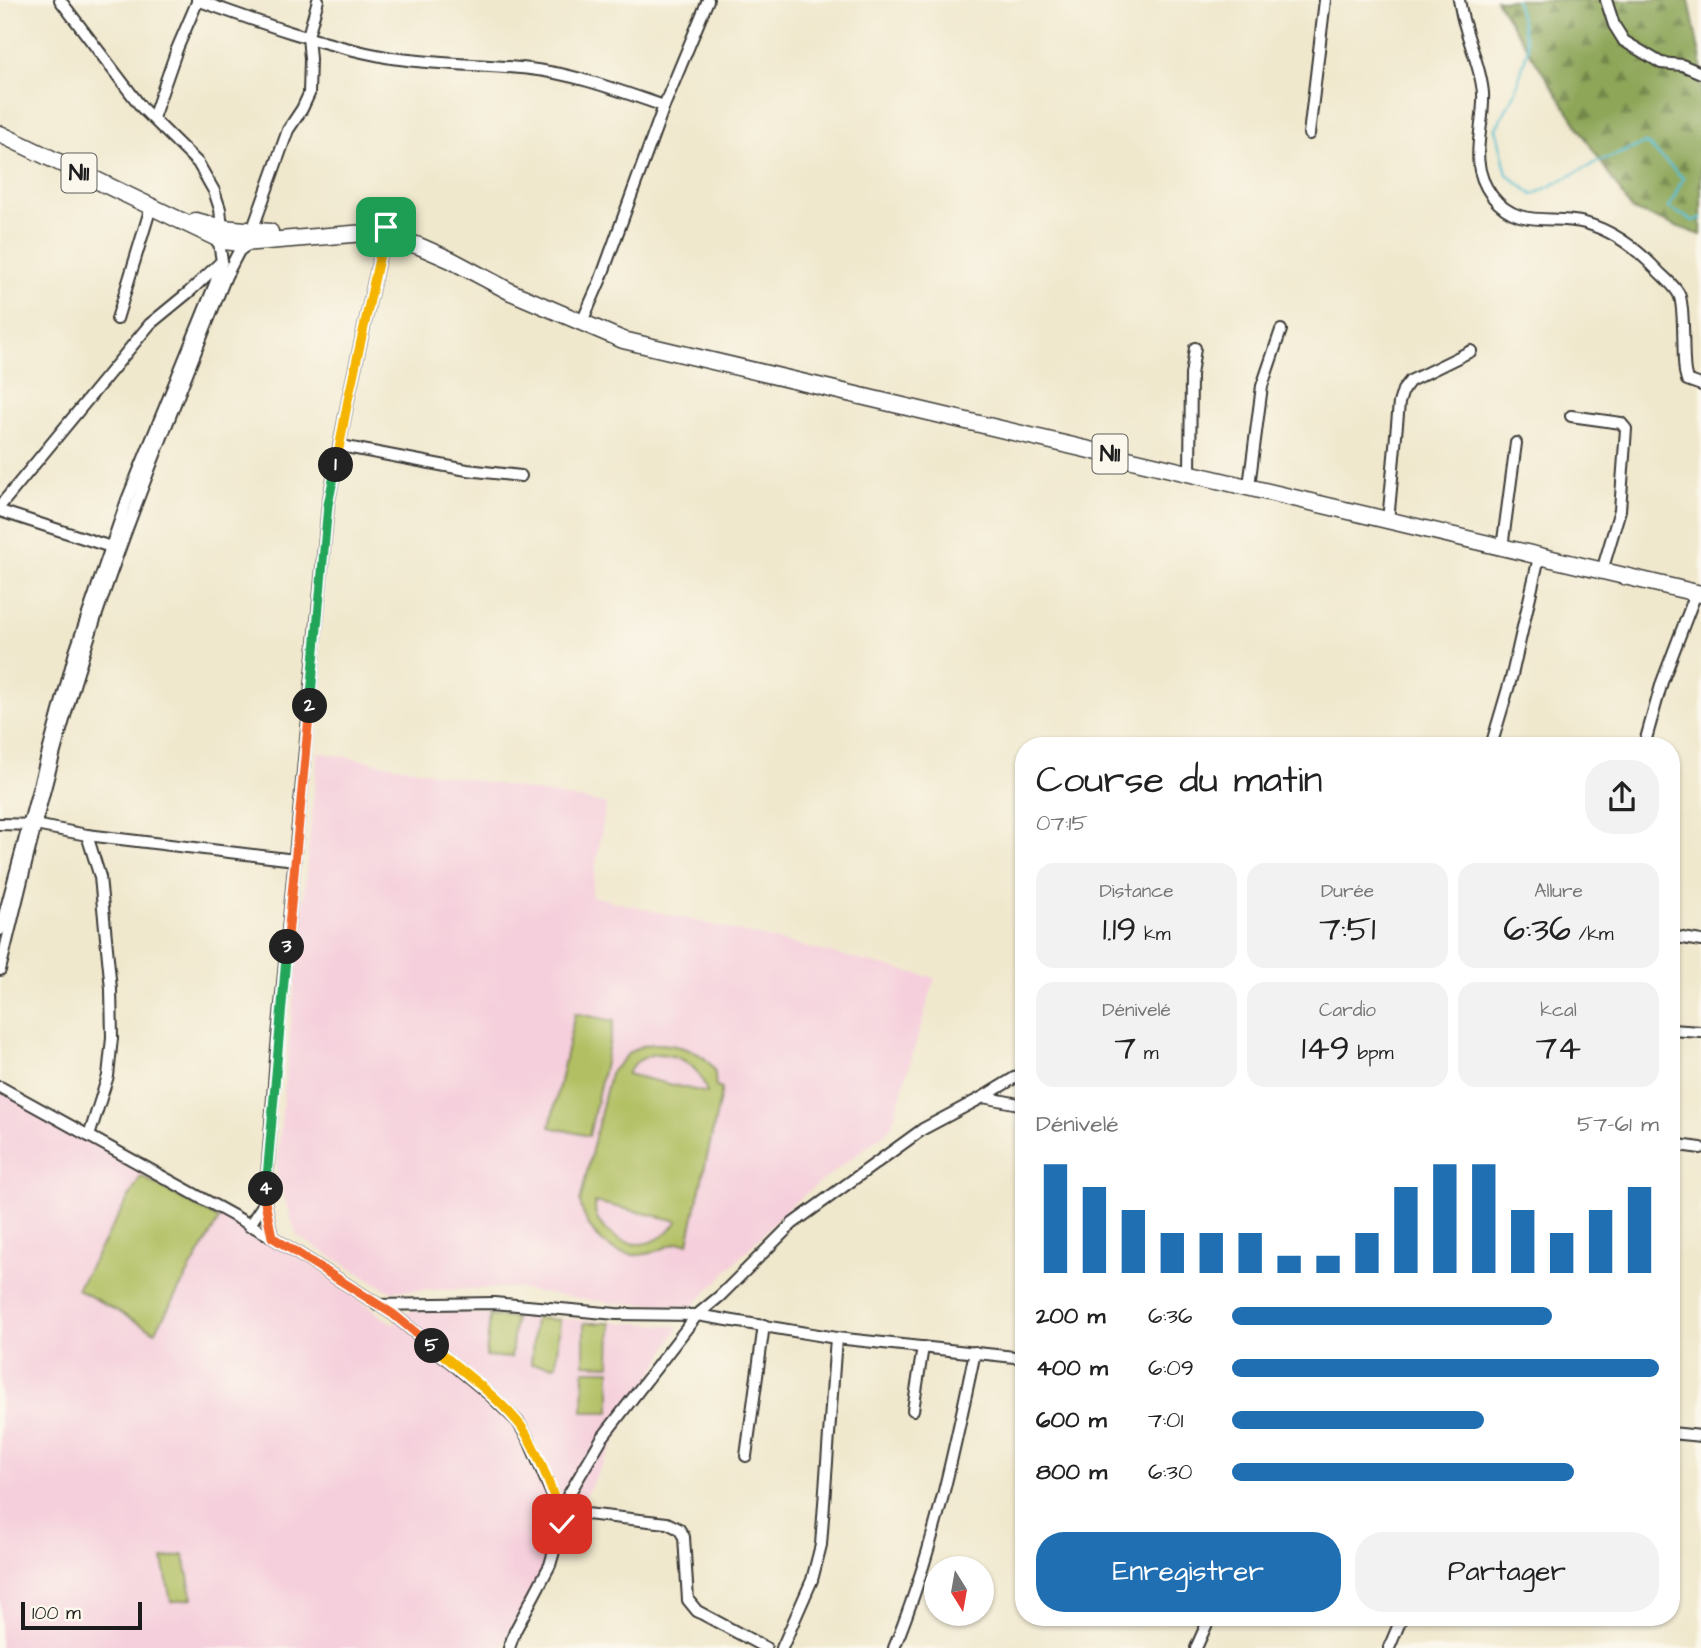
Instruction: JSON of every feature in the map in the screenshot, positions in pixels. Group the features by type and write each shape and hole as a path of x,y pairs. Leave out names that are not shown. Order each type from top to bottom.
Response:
{"highway":[{"name":"N11","path":"0,134 155,209 220,234 233,243 251,235 386,231 451,260 511,292 623,340 1698,593"}],"street":[{"path":"0,970 31,825 75,652 127,500 222,261 218,200 198,163 142,108 60,0"},
{"path":"153,118 177,49 198,0 349,49 389,57 551,73 617,90 664,106"},
{"path":"0,930 83,654 135,503 234,259 251,235 288,130 309,94 308,36 318,0"},
{"path":"581,324 600,281 664,106 708,0"},
{"path":"1309,134 1325,0"},
{"path":"1459,0 1479,69 1483,93 1482,119 1477,141 1483,181 1490,193 1502,208 1519,216 1536,221 1584,223 1608,231 1637,250 1679,294 1685,372 1687,380 1701,384"},
{"path":"1606,0 1614,25 1623,41 1661,63 1682,65 1701,73"},
{"path":"117,319 155,209"},
{"path":"272,1237 265,1202 276,1058 328,505 348,400 386,231"},
{"path":"111,547 0,508 150,324 222,261"},
{"path":"189,292 208,300"},
{"path":"1250,486 1262,386 1281,330"},
{"path":"1190,472 1191,375 1195,348"},
{"path":"1388,521 1399,403 1403,390 1410,381 1471,351"},
{"path":"1572,416 1621,423 1626,429 1620,510 1602,571"},
{"path":"1502,548 1516,443"},
{"path":"341,446 467,470 521,476"},
{"path":"1494,737 1512,675 1539,557"},
{"path":"1646,737 1661,682 1698,593"},
{"path":"0,824 31,825 87,835 295,860"},
{"path":"87,835 100,877 111,989 112,1038 108,1076 89,1136"},
{"path":"1680,938 1701,941"},
{"path":"1680,1031 1701,1032"},
{"path":"559,1511 602,1438 697,1315 792,1224 923,1129 1015,1077"},
{"path":"0,1087 272,1237 415,1331 518,1422 529,1440 562,1524 554,1555 509,1648"},
{"path":"983,1097 1015,1103"},
{"path":"1680,1146 1701,1149"},
{"path":"249,1226 265,1202"},
{"path":"377,1305 494,1303 616,1314 697,1315 836,1338 1015,1357"},
{"path":"747,1456 764,1325"},
{"path":"782,1648 811,1580 821,1545 836,1338"},
{"path":"913,1410 923,1347"},
{"path":"894,1648 915,1597 946,1485 975,1352"},
{"path":"1680,1434 1701,1436"},
{"path":"559,1511 655,1521 679,1529 684,1537 688,1600 697,1611 766,1648"},
{"path":"1196,1648 1206,1626"},
{"path":"1389,1648 1398,1626"}],"shaded area":[{"path":"318,752 606,804 591,896 935,978 891,1128 791,1205 693,1306 611,1303 512,1288 389,1291 297,1236 276,1173"},
{"path":"0,1090 307,1260 394,1324 412,1310 679,1326 501,1648 0,1648"}],"green space":[{"path":"1496,0 1689,0 1701,61 1701,235 1632,210"},
{"path":"575,1013 614,1021 589,1136 550,1127"},
{"path":"652,1044 669,1045 695,1052 709,1063 715,1072 716,1087 722,1089 688,1243 677,1243 651,1253 634,1255 612,1249 603,1242 588,1224 580,1202 610,1073 629,1053","holes":["654,1054 673,1056 688,1063 700,1076 707,1093 627,1074 638,1061","595,1202 678,1221 657,1239 640,1244 623,1241 614,1236 603,1227 596,1216"]},
{"path":"141,1176 219,1219 155,1332 77,1289"},
{"path":"490,1316 515,1318 511,1358 486,1356"},
{"path":"535,1318 560,1320 556,1366 531,1364"},
{"path":"584,1323 611,1323 610,1365 584,1364"},
{"path":"584,1370 610,1370 610,1412 583,1412"},
{"path":"184,1555 192,1598 171,1602 163,1559"}],"waterway":[{"path":"1516,0 1528,48 1515,93 1496,128 1507,174 1533,195 1595,163 1646,143 1683,178 1669,208 1693,221 1701,218"}],"route":[{"path":"386,227 328,505 265,1202 272,1237 393,1314 489,1394 518,1422 529,1440 562,1524"}]}
